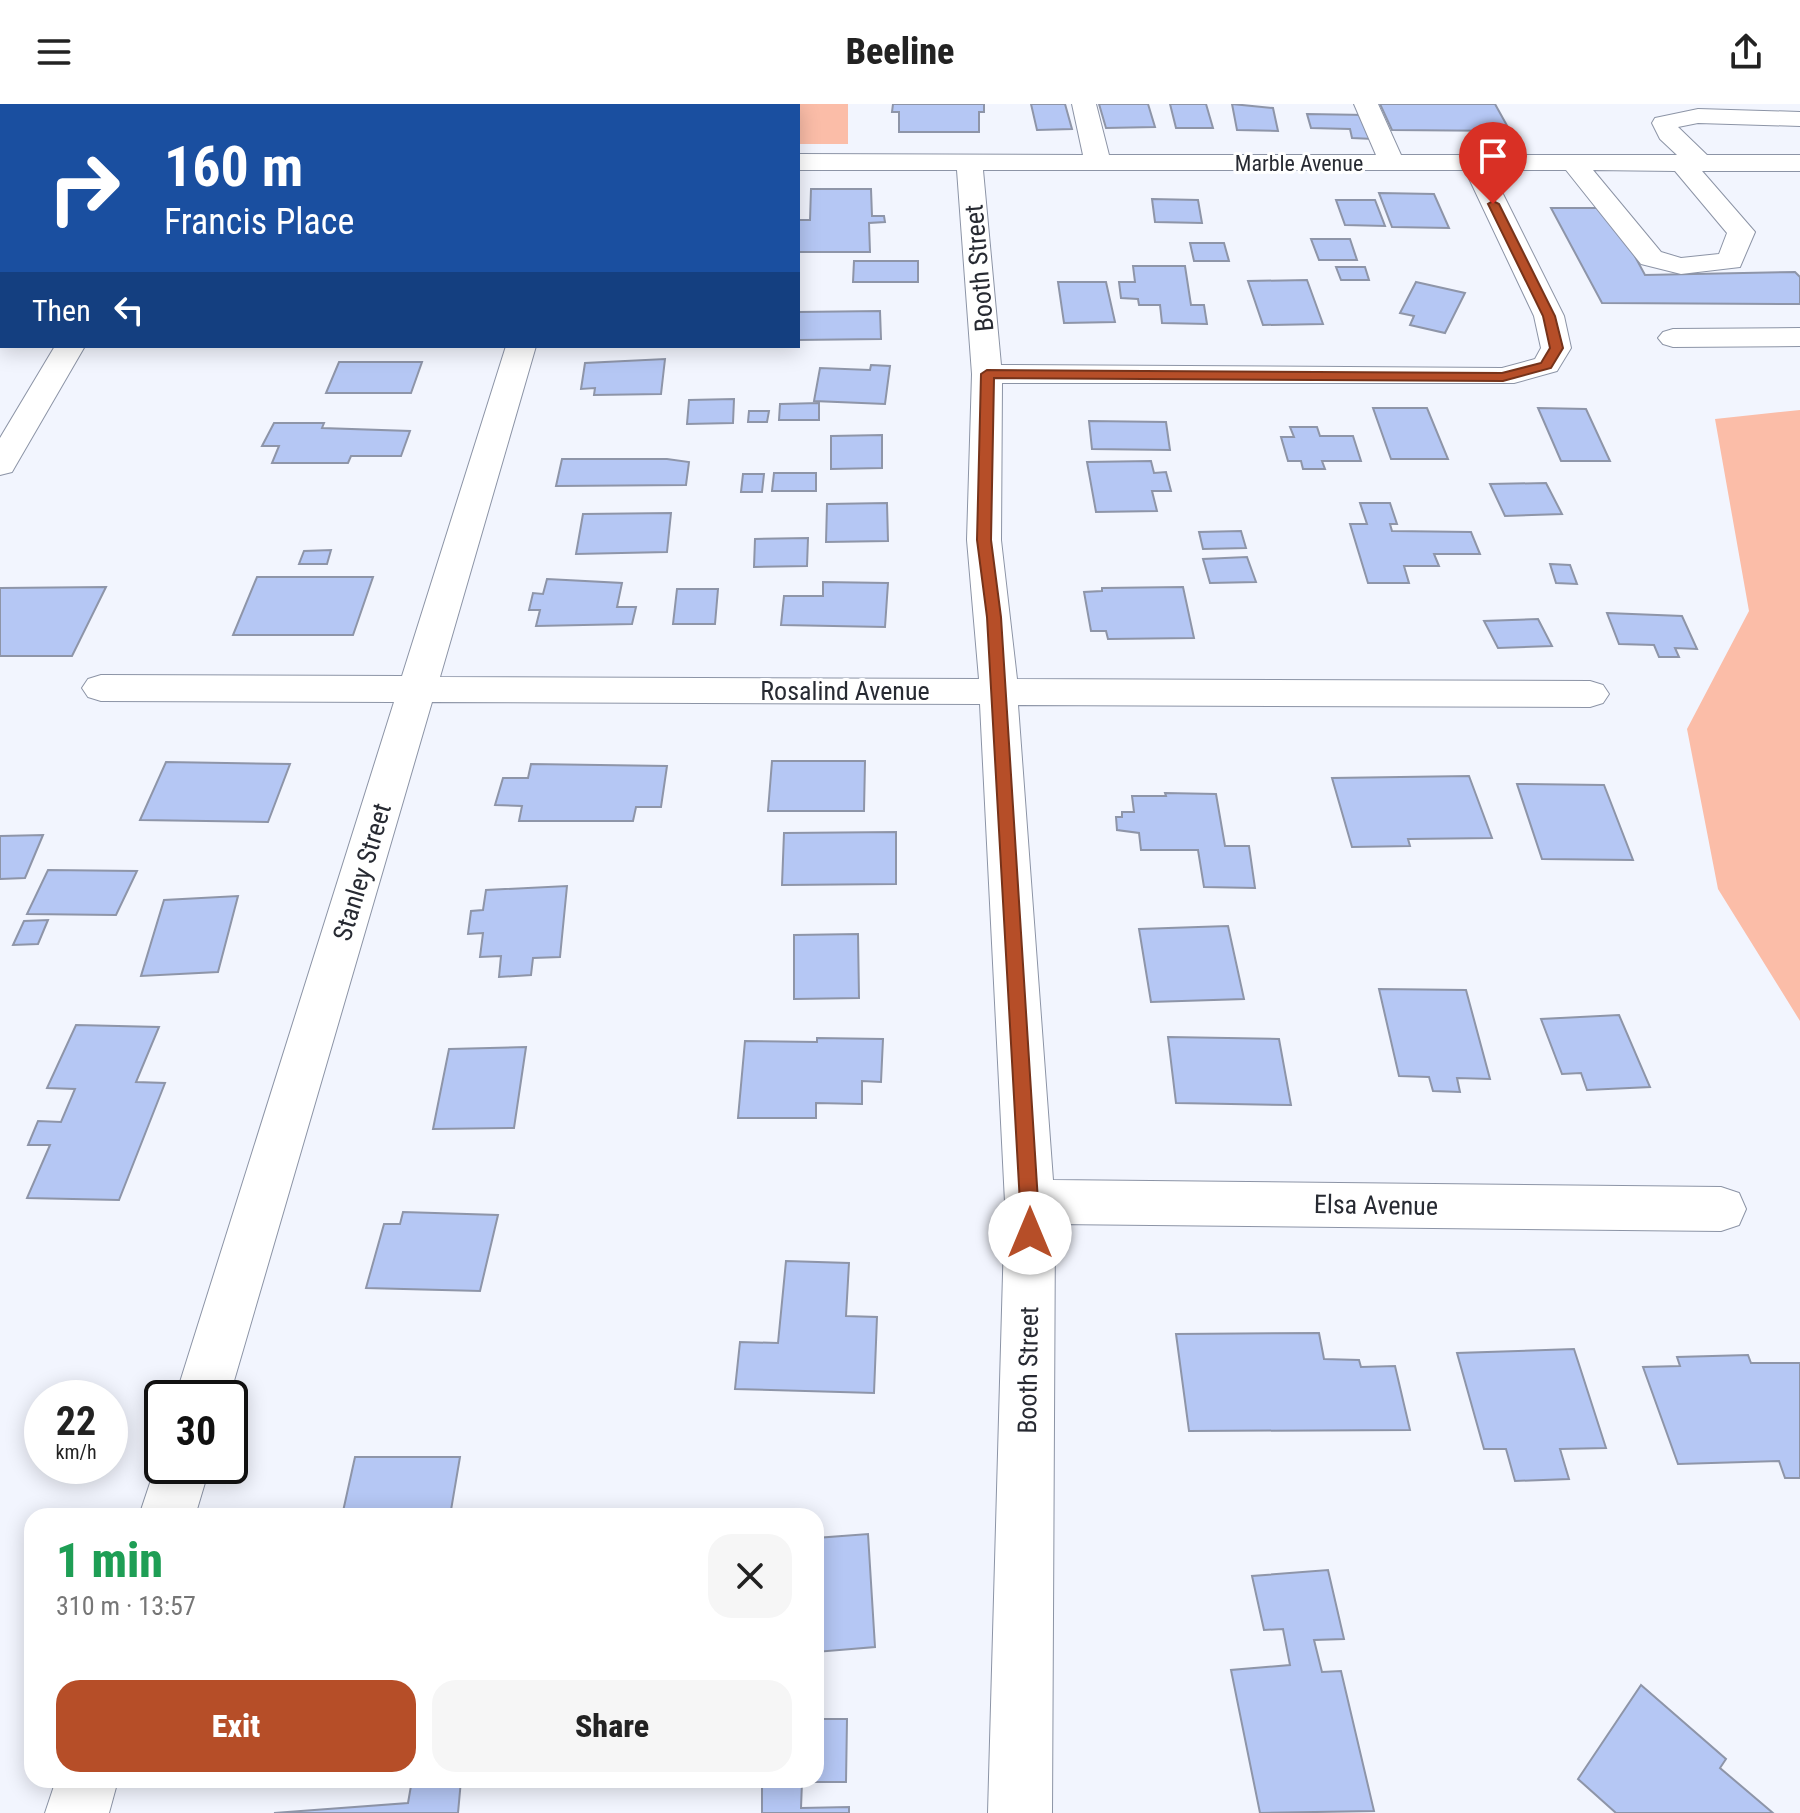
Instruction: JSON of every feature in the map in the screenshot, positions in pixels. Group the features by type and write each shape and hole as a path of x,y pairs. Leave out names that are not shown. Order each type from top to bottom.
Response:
{"street":[{"path":"1084,104 1098,163"},
{"path":"1366,104 1392,163"},
{"path":"1573,163 1651,258 1681,266 1730,261 1741,232 1664,123 1698,116 1800,119"},
{"name":"Marble Avenue","path":"800,162 1800,163"},
{"name":"Booth Street","path":"969,162 987,374 984,540 994,617 1030,1202 1020,1813"},
{"path":"987,374 1503,377 1546,365 1556,348 1549,316 1474,163"},
{"path":"1673,338 1800,337"},
{"path":"0,465 69,348"},
{"name":"Stanley Street","path":"207,1380 520,348"},
{"name":"Rosalind Avenue","path":"101,688 1590,694"},
{"name":"Elsa Avenue","path":"1030,1202 1721,1209"},
{"path":"169,1508 177,1484"},
{"path":"77,1813 85,1788"}],"shaded area":[{"path":"800,104 848,104 848,144 800,144"},
{"path":"1800,410 1800,1021 1718,889 1687,729 1749,611 1715,419"}],"building":[{"path":"893,104 984,104 984,112 979,112 979,132 899,132 899,112 892,112"},
{"path":"1031,104 1065,104 1072,129 1037,130"},
{"path":"1099,104 1148,104 1155,127 1106,128"},
{"path":"1170,104 1206,104 1213,128 1176,128"},
{"path":"1232,104 1273,108 1278,131 1237,130"},
{"path":"1380,104 1495,104 1510,131 1392,130"},
{"path":"1307,114 1366,115 1373,139 1352,138 1350,129 1311,128"},
{"path":"811,189 871,189 872,216 884,216 885,222 869,223 870,252 800,252 800,220 810,220"},
{"path":"1379,193 1434,194 1449,228 1392,227"},
{"path":"1152,199 1198,200 1202,223 1155,222"},
{"path":"1336,200 1375,200 1385,226 1345,225"},
{"path":"1551,208 1609,208 1645,275 1795,272 1800,277 1800,304 1602,303"},
{"path":"1311,239 1350,239 1357,260 1319,260"},
{"path":"1190,243 1224,243 1229,261 1194,261"},
{"path":"854,261 918,261 918,282 853,282"},
{"path":"1133,266 1185,266 1191,305 1204,305 1207,324 1162,323 1160,305 1139,305 1138,299 1121,298 1119,282 1135,282"},
{"path":"1336,267 1365,267 1369,280 1341,280"},
{"path":"1307,280 1323,324 1263,325 1248,281"},
{"path":"1058,282 1106,282 1115,322 1064,323"},
{"path":"1416,282 1465,293 1445,333 1410,325 1414,316 1400,313"},
{"path":"880,311 881,339 800,340 800,312"},
{"path":"665,359 661,394 594,395 595,388 581,389 585,363"},
{"path":"339,362 422,362 411,393 326,393"},
{"path":"871,365 890,366 885,404 814,401 820,368 870,370"},
{"path":"734,399 733,423 687,424 689,400"},
{"path":"819,403 819,420 779,420 780,404"},
{"path":"1373,408 1427,408 1448,459 1391,459"},
{"path":"1538,408 1586,409 1610,461 1561,461"},
{"path":"749,411 769,411 767,422 748,422"},
{"path":"1089,421 1166,422 1170,450 1092,449"},
{"path":"274,423 324,423 322,428 410,431 401,456 351,456 348,463 272,463 279,446 262,446"},
{"path":"1290,427 1317,427 1320,436 1353,436 1361,461 1322,461 1325,469 1303,469 1301,461 1288,461 1281,437 1294,437"},
{"path":"882,435 882,468 831,469 831,436"},
{"path":"562,459 667,459 689,462 686,485 556,486"},
{"path":"1151,461 1154,473 1166,472 1171,491 1152,491 1157,511 1096,512 1087,462"},
{"path":"774,473 816,473 816,491 772,491"},
{"path":"743,474 764,474 762,492 741,492"},
{"path":"1546,483 1562,514 1505,516 1490,484"},
{"path":"887,503 888,541 826,542 827,504"},
{"path":"1360,503 1390,503 1397,524 1390,524 1392,531 1471,532 1480,554 1434,554 1439,566 1404,566 1409,583 1368,583 1350,524 1367,524"},
{"path":"671,513 667,552 576,554 583,514"},
{"path":"1241,531 1246,548 1203,549 1199,532"},
{"path":"808,538 807,566 754,567 755,539"},
{"path":"331,550 327,564 299,564 304,551"},
{"path":"1247,557 1256,582 1210,583 1203,559"},
{"path":"1550,564 1570,565 1577,584 1556,583"},
{"path":"257,577 373,577 353,635 233,635"},
{"path":"547,579 622,583 617,607 636,607 632,624 536,626 540,610 529,610 533,593 543,594"},
{"path":"823,582 888,583 885,627 781,625 784,596 823,596"},
{"path":"106,587 72,656 0,656 0,588"},
{"path":"1183,587 1194,638 1108,639 1106,631 1091,631 1084,592 1102,591 1102,588"},
{"path":"677,589 718,589 715,624 673,624"},
{"path":"1607,613 1682,616 1697,649 1675,648 1679,657 1659,657 1654,645 1619,644"},
{"path":"1538,619 1552,646 1498,648 1484,621"},
{"path":"772,761 865,761 864,811 768,811"},
{"path":"166,762 290,764 268,822 140,820"},
{"path":"531,764 667,766 661,807 636,807 633,821 519,821 522,806 495,805 503,778 528,778"},
{"path":"1469,776 1492,838 1408,839 1410,846 1352,847 1332,778"},
{"path":"1517,784 1604,785 1633,860 1542,859"},
{"path":"1165,793 1216,794 1225,846 1249,846 1255,888 1204,887 1198,850 1141,850 1139,833 1117,830 1116,817 1122,817 1122,812 1134,812 1132,796 1166,796"},
{"path":"896,832 896,884 782,885 784,833"},
{"path":"43,835 25,878 0,879 0,836"},
{"path":"48,870 137,871 116,915 27,914"},
{"path":"567,886 560,957 533,958 531,975 499,977 501,956 480,957 483,933 468,934 471,911 483,910 486,890"},
{"path":"238,896 218,972 141,976 164,900"},
{"path":"48,920 38,944 13,945 24,921"},
{"path":"1228,926 1244,999 1151,1002 1139,929"},
{"path":"858,934 859,998 794,999 794,935"},
{"path":"1379,989 1466,990 1490,1079 1457,1078 1460,1092 1433,1091 1429,1077 1399,1076"},
{"path":"1619,1015 1650,1087 1587,1090 1581,1073 1562,1074 1541,1019"},
{"path":"76,1025 159,1027 136,1082 165,1083 119,1200 27,1198 50,1145 28,1145 38,1121 61,1122 75,1089 47,1088"},
{"path":"1168,1037 1279,1039 1291,1105 1176,1103"},
{"path":"817,1038 883,1039 881,1082 862,1081 862,1104 816,1103 816,1118 738,1118 745,1041 817,1042"},
{"path":"526,1047 514,1128 433,1129 449,1049"},
{"path":"403,1212 498,1215 480,1291 366,1288 384,1224 400,1224"},
{"path":"786,1261 849,1263 846,1316 877,1317 874,1393 735,1389 740,1342 778,1343"},
{"path":"1319,1333 1324,1359 1359,1360 1361,1367 1395,1366 1410,1430 1189,1431 1176,1334"},
{"path":"1574,1349 1606,1448 1560,1449 1569,1479 1515,1481 1506,1449 1484,1449 1457,1353"},
{"path":"1748,1355 1751,1363 1800,1363 1800,1478 1785,1478 1779,1461 1678,1464 1643,1367 1680,1366 1677,1357"},
{"path":"355,1457 460,1457 451,1508 344,1508"},
{"path":"868,1534 875,1647 824,1651 824,1537"},
{"path":"1328,1570 1344,1639 1314,1640 1322,1672 1341,1671 1374,1811 1260,1813 1231,1670 1290,1665 1283,1629 1264,1630 1252,1576"},
{"path":"1641,1685 1726,1759 1720,1768 1773,1813 1616,1813 1578,1779"},
{"path":"824,1719 847,1719 846,1782 824,1782"},
{"path":"411,1788 460,1788 458,1813 274,1813 408,1803"},
{"path":"762,1788 802,1788 801,1808 849,1807 849,1813 762,1813"}],"route":[{"path":"1030,1233 994,617 984,540 987,374 1503,377 1546,365 1556,348 1549,316 1493,204"}]}
